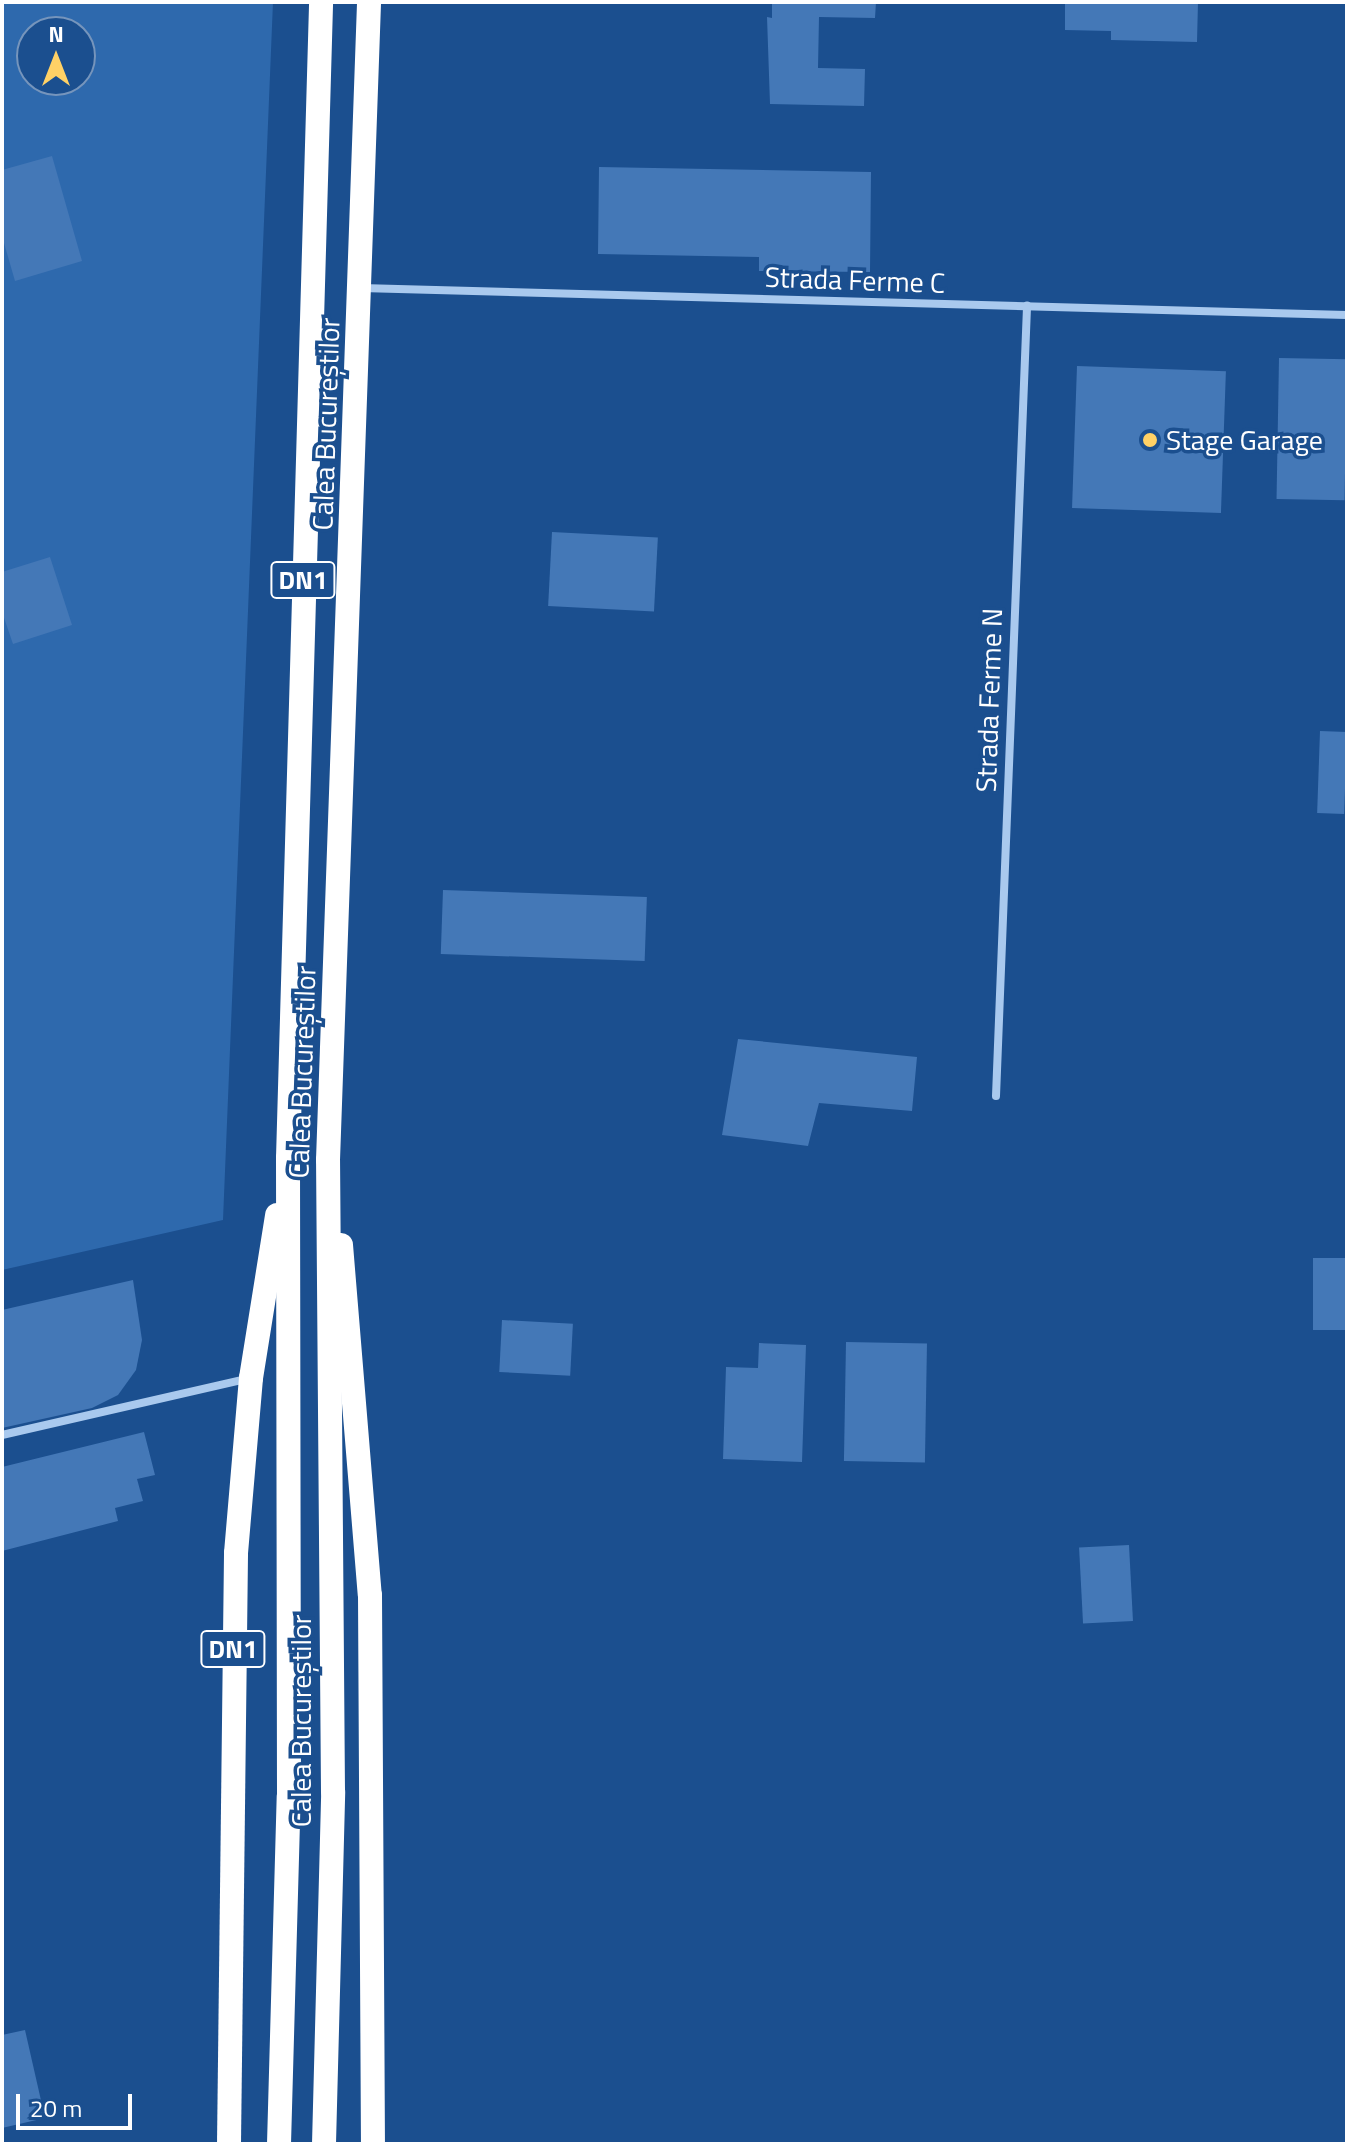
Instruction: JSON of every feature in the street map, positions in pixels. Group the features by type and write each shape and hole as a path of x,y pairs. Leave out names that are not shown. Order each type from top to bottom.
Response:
{"highway":[{"name":"Calea Bucureștilor","path":"279,2144 289,1796 288,1158 321,2"},
{"name":"Calea Bucureștilor","path":"324,2144 333,1792 328,1160 369,2"},
{"name":"DN1","path":"229,2144 231,1709 236,1553 251,1378 288,1158"},
{"name":"DN1","path":"328,1160 349,1302 370,1595 373,2144"}],"street":[{"name":"Strada Ferme C","path":"361,288 1347,315"},
{"name":"Strada Ferme N","path":"996,1096 1027,306"},
{"path":"2,1435 251,1378"}],"shaded area":[{"path":"2,2 273,2 223,1220 2,1270"}],"building":[{"path":"772,2 876,2 875,18 819,17 818,68 865,69 864,106 770,104 767,17 772,18"},
{"path":"1065,2 1198,2 1197,42 1111,40 1111,31 1065,30"},
{"path":"52,156 82,261 15,281 2,236 2,170"},
{"path":"599,167 871,172 870,272 759,271 759,257 598,254"},
{"path":"1279,358 1347,359 1345,500 1277,499"},
{"name":"Stage Garage","path":"1077,366 1226,371 1221,513 1072,508"},
{"path":"552,532 658,538 654,611 548,606"},
{"path":"50,557 72,625 13,644 2,612 2,572"},
{"path":"1320,731 1347,732 1344,814 1317,813"},
{"path":"443,890 647,897 645,961 441,954"},
{"path":"738,1039 917,1057 912,1111 819,1103 808,1146 722,1135"},
{"path":"1313,1258 1347,1258 1347,1330 1313,1330"},
{"path":"133,1280 142,1340 136,1370 118,1395 92,1408 2,1428 2,1310"},
{"path":"502,1320 573,1324 570,1376 499,1372"},
{"path":"846,1342 927,1343 925,1462 844,1461"},
{"path":"759,1343 806,1345 802,1462 723,1459 726,1367 758,1368"},
{"path":"144,1432 155,1475 137,1479 143,1501 115,1508 118,1521 2,1551 2,1467"},
{"path":"1129,1545 1133,1621 1083,1624 1079,1548"},
{"path":"25,2030 45,2118 2,2128 2,2035"}],"place":[{"name":"Stage Garage","path":"1150,440"}]}
